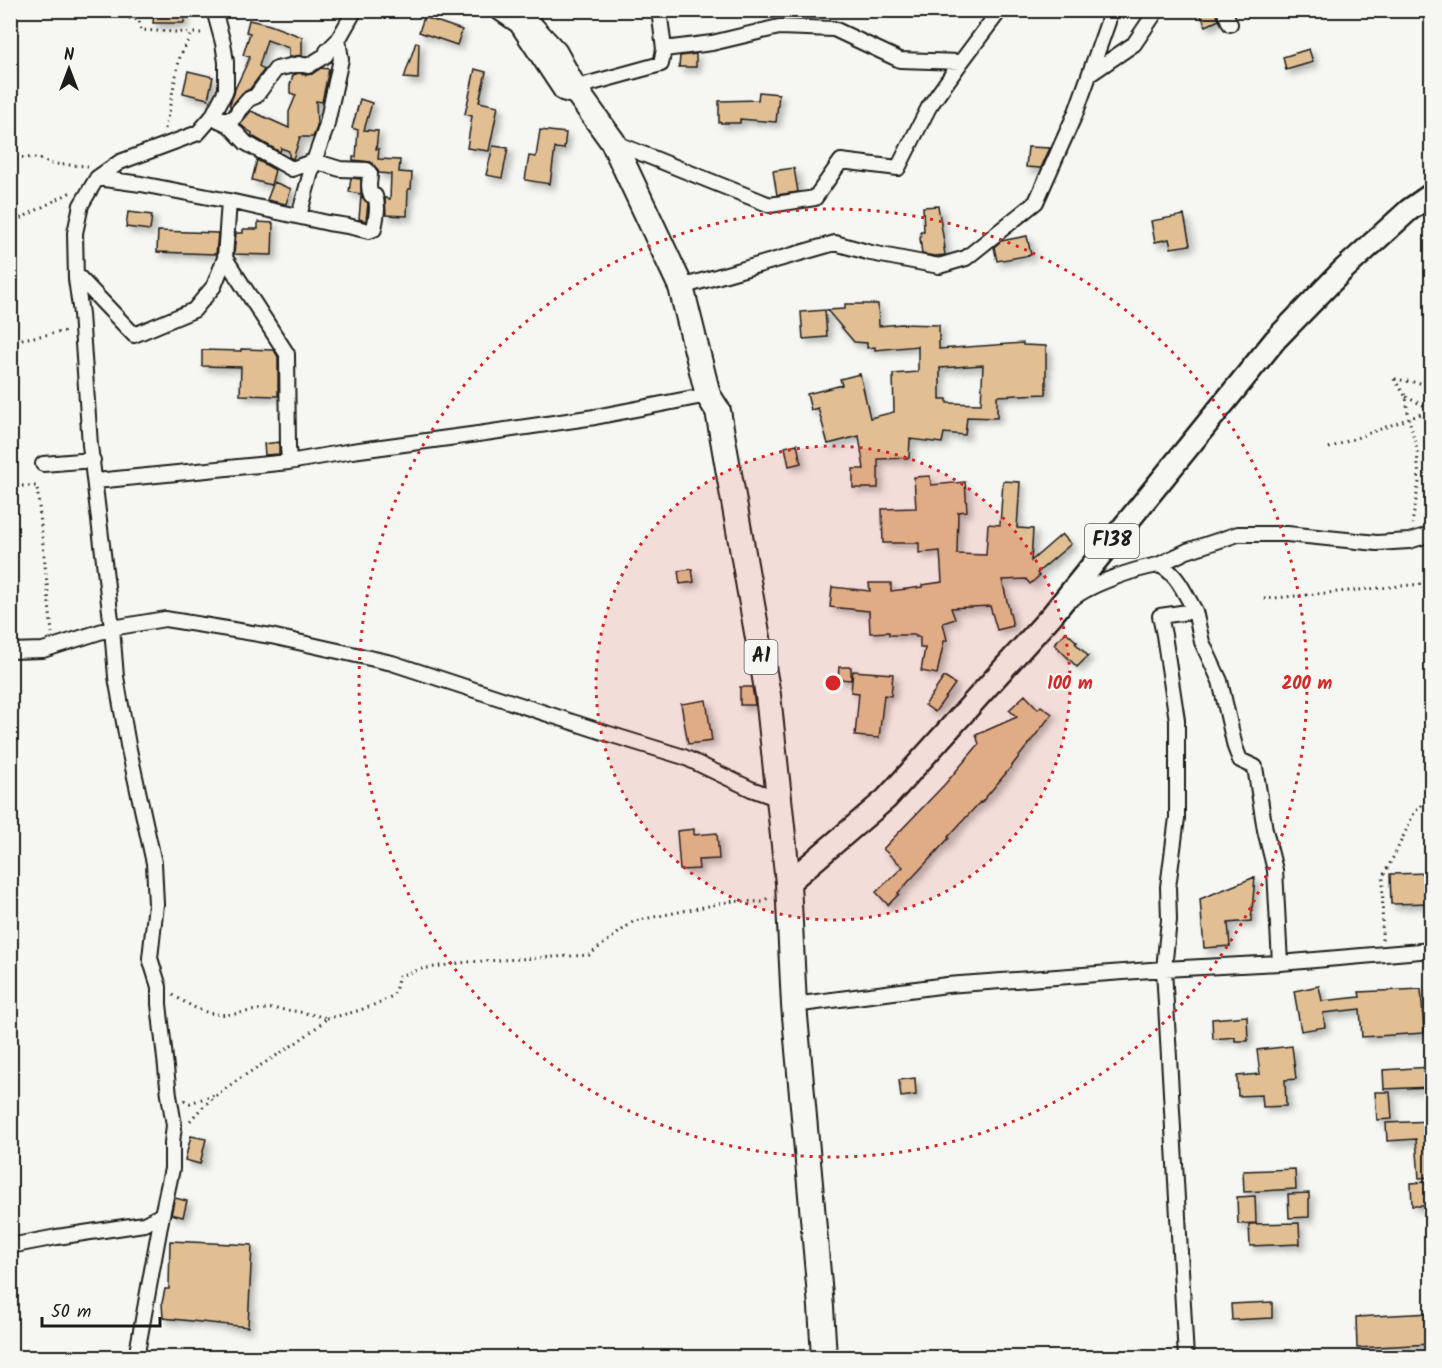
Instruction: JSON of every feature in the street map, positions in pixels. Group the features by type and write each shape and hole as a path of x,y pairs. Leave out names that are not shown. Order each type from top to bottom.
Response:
{"highway":[{"name":"A1","path":"515,10 555,53 574,88 613,142 681,287 708,394 718,411 768,695 788,883 794,1005 824,1358"}],"main road":[{"name":"F138","path":"788,883 886,799 1052,615 1275,340 1342,271 1409,210 1431,194"}],"street":[{"path":"136,1358 172,1169 174,1125 159,1005 159,987 150,958 156,904 154,863 128,745 116,677 93,460 76,274 75,233 81,205 97,178 120,162 198,133 212,117 226,90 226,62 214,10"},
{"path":"212,117 230,119 235,117 249,99 256,96 276,69 299,64 308,66 326,55 338,40 355,10"},
{"path":"495,10 517,25 562,93 584,99 574,88 661,64 664,49 659,10"},
{"path":"613,142 770,205 815,198 841,161 898,168 929,107 1000,10"},
{"path":"681,287 835,243 871,253 939,266 966,258 1036,202 1076,112 1108,22 1108,10"},
{"path":"1090,74 1134,44 1157,10"},
{"path":"1224,10 1230,24"},
{"path":"664,49 712,43 779,27 823,28 834,29 900,60 961,62"},
{"path":"298,216 326,128 342,59 338,40"},
{"path":"97,178 229,201 369,231 374,229 377,220 377,200 375,196 370,195 368,183 370,174 367,170 340,169 314,161 292,169 246,143 229,124 212,117"},
{"path":"76,274 134,335 194,310 214,286 225,258 229,201"},
{"path":"225,258 287,354 289,462"},
{"path":"96,481 289,462 595,417 708,394"},
{"path":"43,464 93,460"},
{"path":"1052,615 1080,592 1238,534 1287,534 1377,543 1409,541 1431,534"},
{"path":"1158,565 1165,567 1171,573 1195,611 1202,642 1220,681 1235,747 1240,760 1255,767 1265,830 1275,870 1280,963"},
{"path":"1186,1358 1164,969 1169,920 1168,886 1177,818 1177,720 1160,616 1195,611"},
{"path":"10,651 43,650 112,628 165,619 271,636 392,663 684,757 751,789 779,799"},
{"path":"794,1005 946,985 1280,963 1431,950"},
{"path":"10,1246 144,1224 162,1215"}],"path":[{"path":"114,10 120,15 138,21 141,30 217,33 219,29"},
{"path":"120,10 120,15"},
{"path":"162,146 180,56 192,33"},
{"path":"10,158 37,158 52,164 114,167"},
{"path":"10,224 97,178"},
{"path":"10,341 82,329"},
{"path":"1409,541 1419,482 1417,450 1406,397 1394,379 1431,385"},
{"path":"1406,397 1431,410"},
{"path":"1329,448 1431,410"},
{"path":"10,486 37,486 53,646"},
{"path":"1264,599 1431,583"},
{"path":"1382,953 1383,876 1414,813 1431,794"},
{"path":"159,987 199,1011 234,1014 276,1009 327,1018 377,1005 394,995 399,976 421,969 467,962 589,956 634,921 733,901 763,902 788,883"},
{"path":"172,1143 192,1118 216,1095 305,1037 327,1018"},
{"path":"169,1095 190,1103 216,1095"}],"building":[{"path":"154,10 184,10 184,23 153,23"},
{"path":"1198,10 1215,10 1219,20 1206,26"},
{"path":"424,17 462,30 457,45 419,32"},
{"path":"249,20 302,37 302,55 289,57 289,48 267,40 259,66 264,70 250,89 242,93 230,108 235,89 250,57 243,55 250,33 246,32"},
{"path":"416,42 419,43 418,79 404,78"},
{"path":"1309,49 1313,62 1286,70 1283,57"},
{"path":"696,54 696,67 679,67 680,56"},
{"path":"321,68 329,69 322,102 316,101 317,127 313,137 300,137 293,159 289,157 289,151 281,148 280,152 252,136 252,133 240,124 251,111 289,128 289,112 296,95 290,93 293,75 312,74"},
{"path":"475,69 486,72 479,102 498,106 489,151 467,148 472,116 465,114"},
{"path":"188,71 213,77 208,99 183,93"},
{"path":"759,92 779,94 776,122 740,119 740,123 719,123 719,101 758,100"},
{"path":"360,99 372,103 364,130 378,131 376,149 379,149 378,159 400,160 399,172 412,173 411,189 408,189 407,216 386,215 385,198 390,199 391,174 379,173 371,162 353,160 353,157 356,157 358,130 352,128"},
{"path":"540,130 566,133 564,149 555,148 550,184 525,180 529,156 536,157"},
{"path":"493,146 508,148 502,178 486,175"},
{"path":"1028,147 1050,148 1041,168 1026,167"},
{"path":"257,160 275,170 271,185 252,180"},
{"path":"794,168 798,192 777,195 773,171"},
{"path":"351,178 361,179 361,194 349,192"},
{"path":"274,182 291,189 286,204 267,200"},
{"path":"361,196 368,203 366,221 359,219"},
{"path":"938,206 945,255 922,254 920,232 924,232 923,207"},
{"path":"128,212 152,215 150,230 126,227"},
{"path":"1184,215 1190,245 1171,248 1169,239 1155,242 1151,221"},
{"path":"258,222 273,223 272,255 234,254 236,233 243,233 243,229 258,229"},
{"path":"158,231 218,233 216,254 157,252"},
{"path":"1027,236 1031,255 997,261 994,247 1001,241"},
{"path":"845,304 878,304 879,326 939,325 939,349 1023,343 1023,345 1046,346 1046,394 997,396 997,418 967,417 965,435 944,433 942,443 910,439 909,458 878,459 878,488 853,488 853,469 864,469 859,436 828,444 818,408 811,410 807,394 842,385 840,379 860,374 870,418 894,412 893,374 918,372 918,346 875,350 875,347 867,348 867,343 854,342 827,310 845,309","holes":["983,365 981,404 947,403 947,399 940,399 940,368"]},
{"path":"825,310 827,337 803,339 801,312"},
{"path":"241,349 274,350 278,357 278,396 240,395 241,367 202,366 202,350 241,351"},
{"path":"279,442 279,454 265,455 264,444"},
{"path":"797,444 801,463 789,466 785,447"},
{"path":"930,476 931,485 965,482 967,511 958,512 957,554 986,555 988,524 1000,525 1003,481 1020,482 1017,528 1033,529 1031,561 1062,534 1071,544 1037,573 1039,576 1030,584 1026,579 1002,580 1013,626 997,630 990,606 951,608 955,619 943,623 947,640 944,641 937,674 921,671 925,648 920,648 920,637 889,635 889,632 870,633 869,611 830,607 832,587 870,591 869,583 891,583 891,591 942,582 940,551 919,553 919,543 883,543 882,509 916,508 914,477"},
{"path":"692,569 694,582 680,584 678,571"},
{"path":"1066,632 1088,656 1077,667 1054,644"},
{"path":"839,667 851,667 851,680 838,679"},
{"path":"853,671 893,674 891,696 884,695 879,738 855,736 859,693 851,692"},
{"path":"944,677 955,684 935,712 925,705"},
{"path":"740,687 752,687 755,705 740,705"},
{"path":"1025,695 1038,709 1041,706 1052,714 981,803 888,905 876,892 903,867 883,849 945,784 979,744 976,735 1017,717 1009,710"},
{"path":"706,700 712,741 688,744 681,704"},
{"path":"694,829 694,835 717,833 719,859 698,860 699,869 680,870 677,831"},
{"path":"1431,873 1431,903 1391,904 1390,874"},
{"path":"1255,877 1251,921 1228,923 1230,946 1204,948 1200,899"},
{"path":"1319,986 1322,1001 1360,997 1359,992 1421,989 1424,1033 1362,1037 1360,1009 1323,1013 1325,1027 1301,1031 1294,991"},
{"path":"1247,1016 1248,1041 1235,1041 1235,1037 1213,1039 1212,1019"},
{"path":"1292,1046 1296,1079 1285,1080 1286,1106 1263,1107 1262,1095 1238,1096 1237,1076 1260,1074 1257,1050"},
{"path":"1431,1067 1431,1087 1384,1089 1383,1070"},
{"path":"915,1078 916,1095 901,1097 899,1080"},
{"path":"1375,1092 1390,1092 1392,1119 1377,1120"},
{"path":"1431,1121 1431,1177 1419,1178 1416,1139 1387,1141 1386,1123"},
{"path":"191,1136 206,1139 200,1164 185,1160"},
{"path":"1295,1169 1296,1189 1244,1192 1243,1171"},
{"path":"1427,1182 1428,1206 1412,1206 1411,1183"},
{"path":"1309,1193 1309,1217 1289,1218 1288,1194"},
{"path":"1255,1196 1256,1223 1238,1224 1237,1197"},
{"path":"175,1198 187,1201 183,1217 171,1214"},
{"path":"1299,1223 1300,1244 1250,1246 1249,1224"},
{"path":"170,1241 252,1245 248,1327 163,1318 162,1303 165,1289 169,1289"},
{"path":"1272,1302 1272,1318 1232,1320 1231,1304"},
{"path":"1431,1313 1431,1344 1357,1348 1356,1317"}]}
